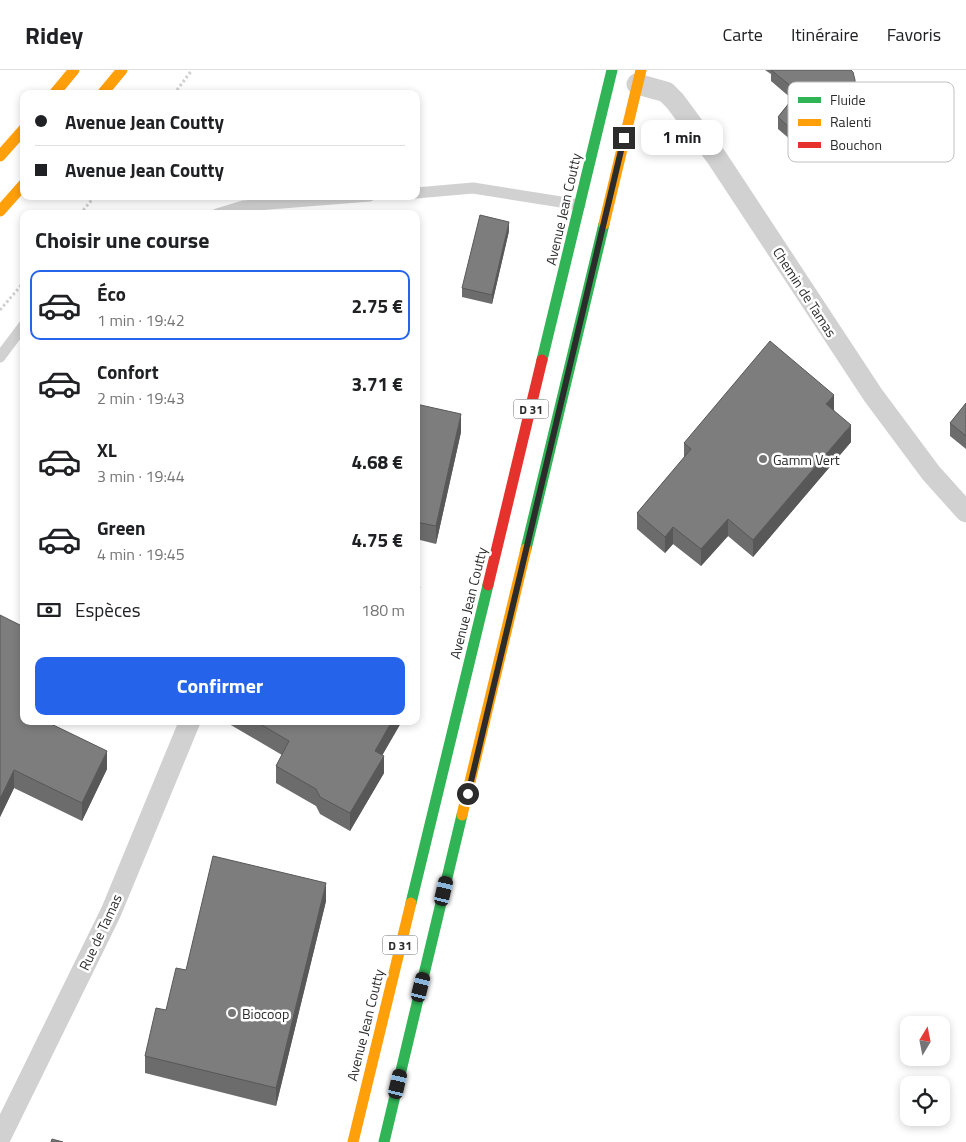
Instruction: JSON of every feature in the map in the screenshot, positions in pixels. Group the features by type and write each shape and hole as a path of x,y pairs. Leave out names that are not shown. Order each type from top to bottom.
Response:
{"main road":[{"path":"57,90 74,70"},
{"path":"105,90 122,70"},
{"name":"Avenue Jean Coutty","path":"352,1142 612,70"},
{"name":"D 31","path":"384,1142 639,77"},
{"path":"0,156 20,134"},
{"path":"0,211 20,188"}],"street":[{"name":"Chemin de Tamas","path":"639,77 666,92 717,158 873,395 932,473 966,512"},
{"name":"Rue de Tamas","path":"0,1138 111,912 188,725"}],"lane":[{"path":"420,193 473,188 580,204"},
{"path":"230,210 243,206 319,200"},
{"path":"0,357 20,330"}],"path":[{"path":"177,90 192,70"},
{"path":"83,210 92,200"},
{"path":"0,310 20,287"}],"building":[{"path":"771,70 851,70 855,80 855,82 788,82 788,84"},
{"path":"788,104 788,126 778,117"},
{"path":"480,215 509,222 492,295 462,288"},
{"name":"Gamm Vert","path":"770,341 834,395 826,404 851,425 753,540 728,519 701,549 673,527 665,537 637,513 691,449 684,443"},
{"path":"966,403 966,436 950,423"},
{"path":"420,405 461,414 436,526 420,523"},
{"path":"0,615 20,625 20,725 53,725 107,751 82,803 14,770 0,799"},
{"path":"262,725 390,725 375,751 384,756 350,813 320,797 316,789 276,766 289,741"},
{"path":"213,856 326,883 276,1088 145,1056 156,1008 166,1010 176,968 186,970"},
{"path":"52,1139 63,1142 51,1142"}],"traffic: fast":[{"path":"542,360 612,70"},
{"path":"526,549 604,224"},
{"path":"411,903 488,585"},
{"path":"384,1142 462,815"}],"traffic: slow":[{"path":"57,90 74,70"},
{"path":"105,90 122,70"},
{"path":"604,224 641,70"},
{"path":"0,156 20,134"},
{"path":"0,211 20,188"},
{"path":"462,815 526,549"},
{"path":"353,1142 411,903"}],"traffic: jam":[{"path":"488,585 542,360"}],"place":[{"name":"Gamm Vert","path":"763,459"},
{"name":"Biocoop","path":"232,1013"}],"route":[{"path":"468,794 624,138"}]}
